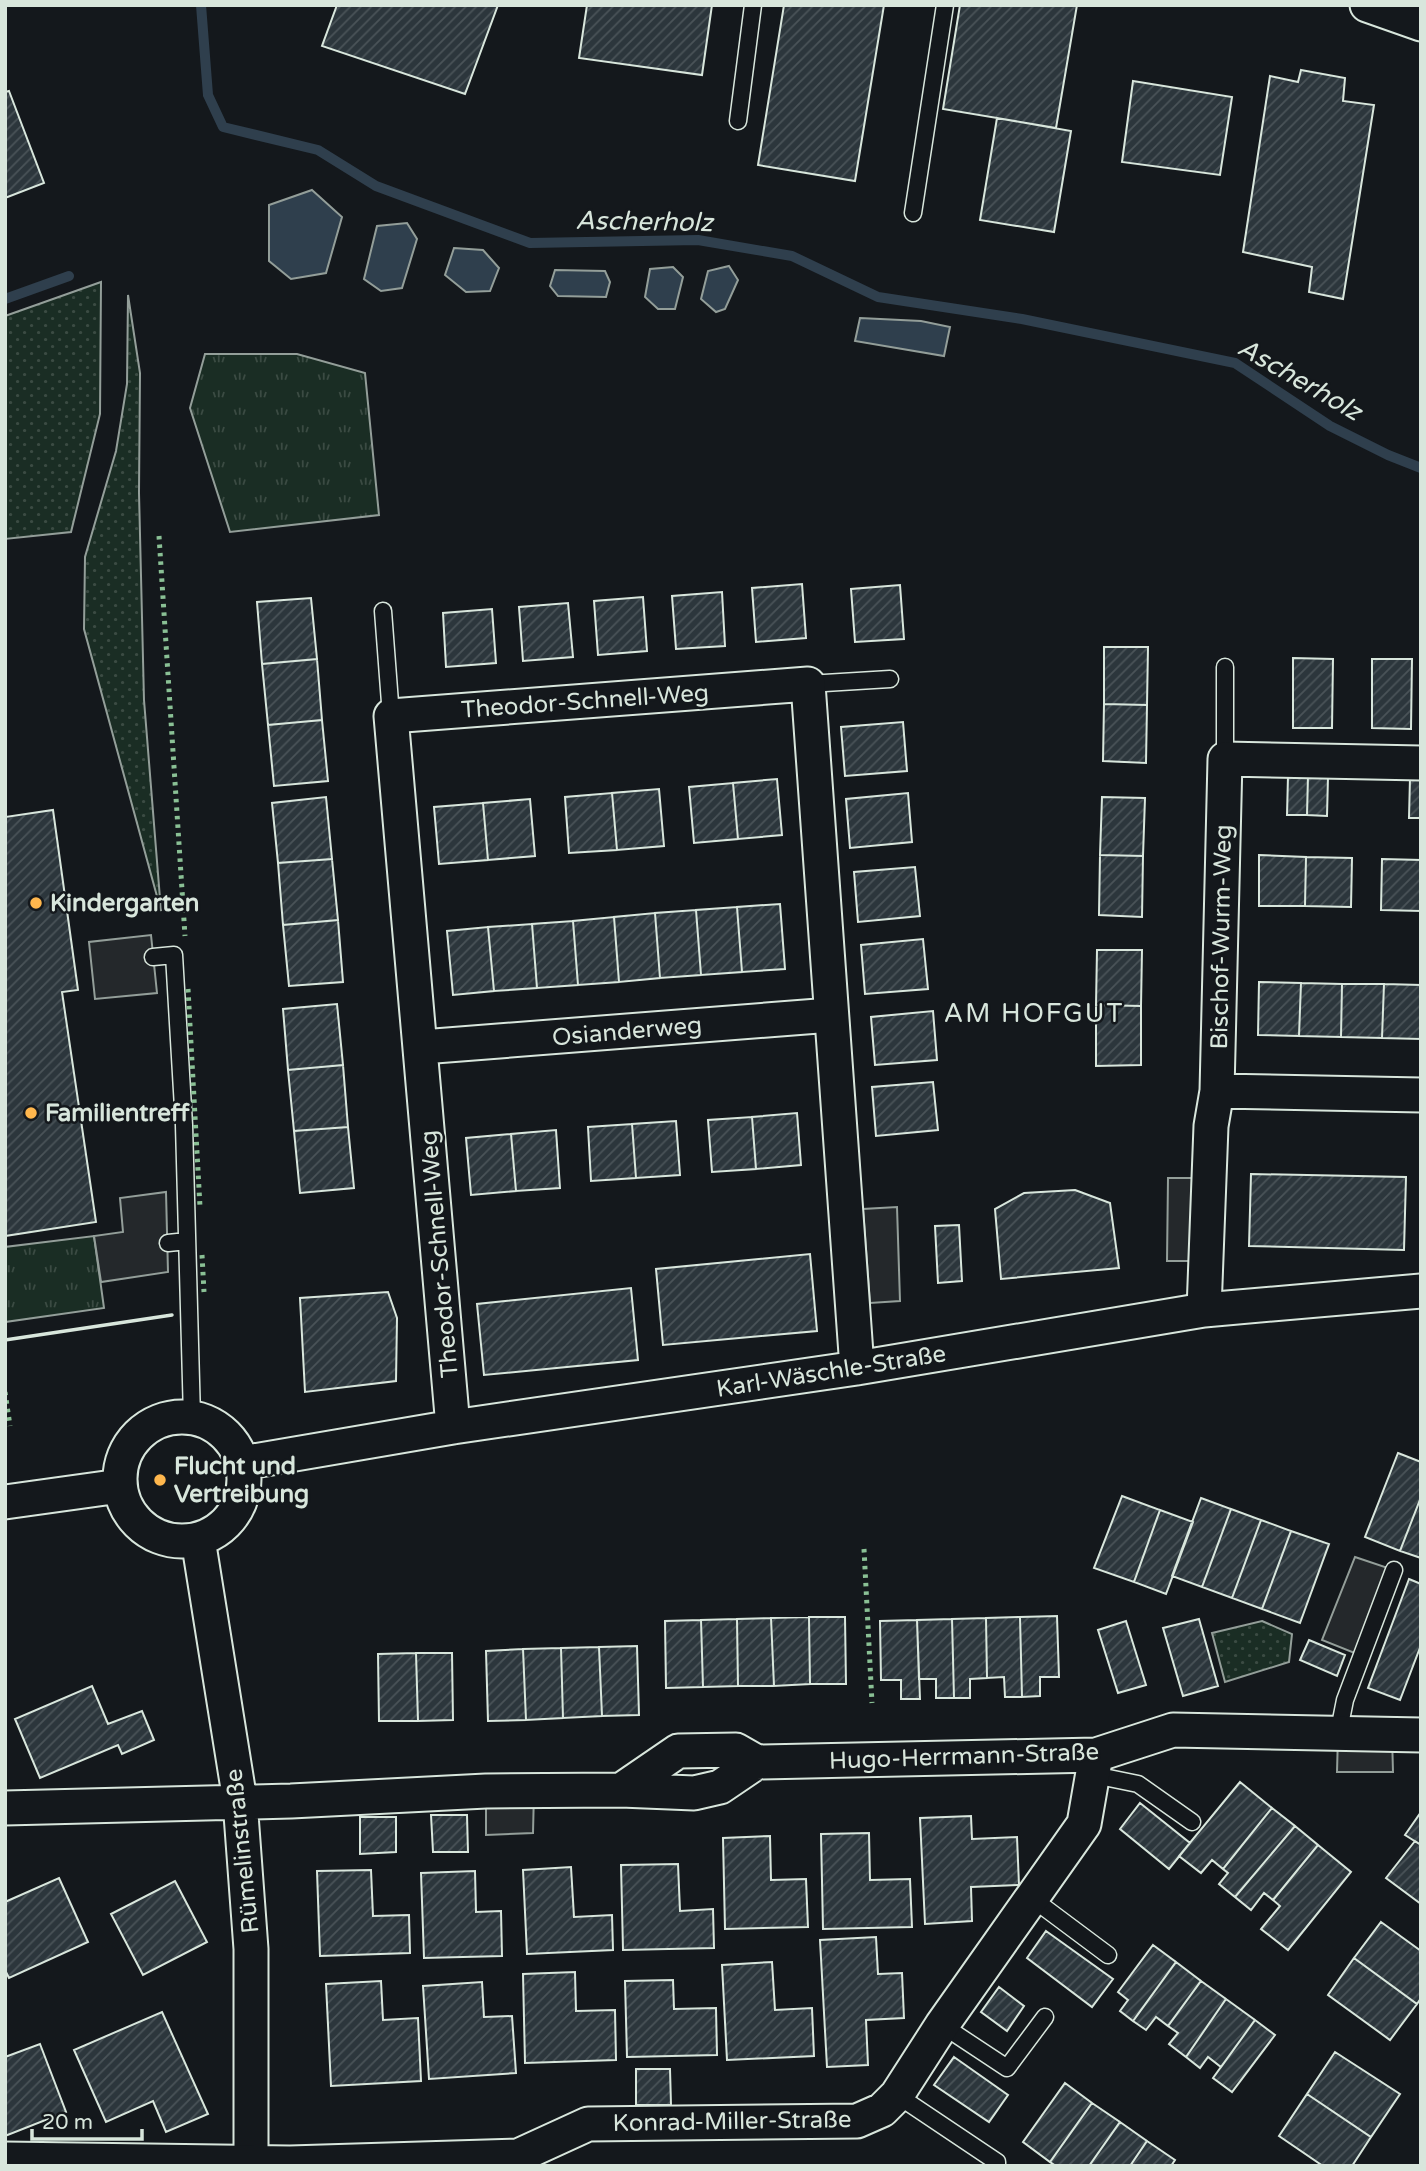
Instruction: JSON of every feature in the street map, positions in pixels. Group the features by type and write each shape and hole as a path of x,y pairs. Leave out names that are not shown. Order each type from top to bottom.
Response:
{"street":[{"path":"1367,5 1421,24"},
{"path":"808,684 857,1368"},
{"name":"Theodor-Schnell-Weg","path":"453,1427 422,1047 391,716 808,684"},
{"path":"1225,759 1421,763"},
{"name":"Bischof-Wurm-Weg","path":"1204,1310 1211,1126 1217,1091 1225,759"},
{"name":"Osianderweg","path":"422,1047 831,1015"},
{"path":"1217,1091 1421,1095"},
{"name":"Karl-Wäschle-Straße","path":"242,1463 453,1427 857,1368 1204,1310 1421,1291"},
{"path":"173,1418 192,1418 221,1431 234,1445 242,1463 243,1487 236,1510 213,1532 198,1539 178,1541 159,1536 143,1527 132,1515 120,1486 121,1466 128,1449 139,1434 155,1423 173,1418"},
{"path":"5,1502 120,1486"},
{"name":"Rümelinstraße","path":"198,1539 240,1801 251,1949 251,2164"},
{"name":"Hugo-Herrmann-Straße","path":"5,1808 485,1791 621,1790 694,1793 720,1787 757,1762 1095,1765 1173,1730 1421,1735"},
{"name":"Konrad-Miller-Straße","path":"5,2160 251,2164 518,2156 588,2124 857,2121 882,2110 897,2095 942,2025 1084,1824 1095,1765"}],"lane":[{"path":"738,121 753,5"},
{"path":"913,213 945,5"},
{"path":"383,611 391,716"},
{"path":"1225,667 1225,759"},
{"path":"808,684 890,679"},
{"path":"153,957 174,955 192,1418"},
{"path":"167,1243 187,1241"},
{"path":"1338,1735 1345,1700 1394,1570"},
{"path":"1095,1765 1138,1784 1192,1822"},
{"path":"1033,1899 1108,1955"},
{"path":"942,2025 1007,2068 1045,2017"},
{"path":"897,2095 997,2162 997,2166"}],"green space":[{"path":"101,282 100,414 71,532 5,539 5,316"},
{"path":"128,295 140,373 139,493 144,700 161,911 84,629 85,557 116,451 127,384"},
{"path":"205,354 297,354 365,373 379,515 230,532 190,408"},
{"path":"94,1236 104,1308 5,1322 5,1247"},
{"path":"1262,1621 1292,1634 1289,1662 1225,1682 1212,1633"}],"shaded area":[{"path":"151,935 157,993 95,999 89,942"},
{"path":"1168,1178 1200,1178 1198,1261 1167,1261"},
{"path":"166,1192 168,1272 101,1282 94,1236 123,1232 120,1198"},
{"path":"897,1207 900,1301 870,1303 863,1209"},
{"path":"1355,1557 1394,1570 1362,1656 1322,1640"},
{"path":"1338,1735 1392,1736 1393,1772 1337,1772"},
{"path":"486,1791 534,1791 533,1833 486,1835"}],"water":[{"path":"312,190 342,217 326,273 291,279 269,261 269,205"},
{"path":"407,223 417,239 402,288 381,291 364,279 377,226"},
{"path":"454,248 483,250 499,268 490,291 466,292 445,275"},
{"path":"729,266 738,280 725,309 716,312 701,299 708,271"},
{"path":"673,267 683,277 675,309 658,309 645,297 650,269"},
{"path":"555,270 605,271 610,282 606,297 558,296 550,286"},
{"path":"860,318 921,321 950,327 944,356 855,341"}],"building":[{"path":"337,5 498,5 465,94 322,46"},
{"path":"587,5 712,5 702,75 579,58"},
{"path":"784,5 884,5 855,181 758,165"},
{"path":"960,5 1077,5 1056,128 943,109"},
{"path":"1301,70 1345,78 1343,101 1374,105 1343,299 1309,292 1312,267 1243,252 1270,76 1298,82"},
{"path":"1133,81 1232,97 1220,175 1122,162"},
{"path":"9,91 44,183 5,198 5,92"},
{"path":"997,118 1071,131 1054,232 980,220"},
{"path":"802,584 806,638 756,642 752,588"},
{"path":"900,585 904,639 855,642 851,589"},
{"path":"722,592 725,646 676,649 672,596"},
{"path":"643,597 647,651 598,655 594,601"},
{"path":"311,598 317,659 262,664 257,602"},
{"path":"568,603 573,657 523,661 519,607"},
{"path":"492,609 496,663 446,667 443,613"},
{"path":"1104,647 1148,647 1147,705 1104,704"},
{"path":"1293,658 1333,659 1332,728 1293,728"},
{"path":"317,659 322,720 268,725 262,664"},
{"path":"1372,659 1412,659 1411,729 1372,728"},
{"path":"1104,704 1147,705 1146,763 1103,761"},
{"path":"322,720 328,781 274,786 268,725"},
{"path":"903,722 907,771 845,776 841,727"},
{"path":"1288,776 1308,776 1307,815 1287,815"},
{"path":"1308,776 1328,777 1327,816 1307,815"},
{"path":"1410,778 1421,779 1421,818 1409,818"},
{"path":"777,779 782,835 738,839 733,783"},
{"path":"733,783 738,839 694,843 689,787"},
{"path":"659,789 664,846 617,850 612,793"},
{"path":"612,793 617,850 569,853 565,797"},
{"path":"908,793 912,842 850,848 846,799"},
{"path":"326,797 332,859 278,863 272,803"},
{"path":"1102,797 1145,798 1143,856 1100,855"},
{"path":"530,799 535,856 488,860 483,803"},
{"path":"483,803 488,860 439,864 434,807"},
{"path":"53,810 78,990 62,992 96,1222 5,1236 5,817"},
{"path":"1100,855 1143,856 1142,917 1099,915"},
{"path":"1259,855 1306,857 1305,906 1259,906"},
{"path":"1306,857 1352,858 1351,907 1305,906"},
{"path":"332,859 338,920 283,925 278,863"},
{"path":"1382,859 1421,860 1421,911 1381,910"},
{"path":"915,867 920,916 858,922 854,872"},
{"path":"780,904 785,969 742,972 737,907"},
{"path":"737,907 742,972 701,975 696,910"},
{"path":"696,910 701,975 660,978 655,913"},
{"path":"655,913 660,978 619,982 614,917"},
{"path":"614,917 619,982 578,985 573,921"},
{"path":"338,920 343,982 289,986 283,925"},
{"path":"573,921 578,985 537,988 532,924"},
{"path":"532,924 537,988 494,991 488,927"},
{"path":"488,927 494,991 453,995 447,931"},
{"path":"923,939 928,989 865,994 861,945"},
{"path":"1097,950 1142,950 1141,1006 1096,1005"},
{"path":"1259,982 1301,983 1299,1036 1258,1035"},
{"path":"1301,983 1342,984 1341,1037 1299,1036"},
{"path":"1342,984 1384,984 1382,1038 1341,1037"},
{"path":"1384,984 1421,985 1421,1039 1382,1038"},
{"path":"337,1004 343,1065 288,1070 283,1009"},
{"path":"1096,1005 1141,1006 1141,1065 1096,1066"},
{"path":"933,1011 937,1060 875,1065 871,1017"},
{"path":"343,1065 348,1127 294,1131 288,1070"},
{"path":"933,1082 938,1130 876,1136 872,1087"},
{"path":"797,1113 801,1165 756,1169 752,1117"},
{"path":"752,1117 756,1169 712,1172 708,1120"},
{"path":"676,1121 680,1175 636,1178 632,1124"},
{"path":"632,1124 636,1178 591,1181 588,1127"},
{"path":"348,1127 354,1188 300,1193 294,1131"},
{"path":"556,1130 560,1188 516,1191 511,1134"},
{"path":"511,1134 516,1191 471,1195 466,1138"},
{"path":"1251,1174 1406,1177 1404,1250 1249,1246"},
{"path":"1075,1190 1110,1203 1119,1268 1001,1279 995,1209 1024,1193"},
{"path":"959,1225 962,1281 938,1283 935,1226"},
{"path":"810,1254 817,1331 663,1345 656,1269"},
{"path":"631,1288 638,1360 484,1375 477,1304"},
{"path":"388,1292 397,1318 396,1381 305,1392 300,1298"},
{"path":"1398,1453 1421,1462 1421,1497 1400,1551 1365,1537"},
{"path":"1122,1496 1160,1510 1134,1582 1094,1568"},
{"path":"1421,1497 1421,1558 1400,1551"},
{"path":"1201,1498 1231,1509 1202,1587 1172,1576"},
{"path":"1231,1509 1261,1520 1232,1598 1202,1587"},
{"path":"1160,1510 1193,1522 1166,1594 1134,1582"},
{"path":"1261,1520 1291,1531 1262,1609 1232,1598"},
{"path":"1291,1531 1329,1544 1300,1623 1262,1609"},
{"path":"1409,1579 1421,1584 1421,1645 1400,1700 1368,1688"},
{"path":"1057,1616 1059,1677 1040,1677 1040,1696 1022,1697 1020,1617"},
{"path":"809,1617 845,1617 846,1684 810,1684"},
{"path":"809,1617 810,1684 774,1686 771,1618"},
{"path":"1020,1617 1022,1697 1005,1697 1004,1677 987,1678 986,1618"},
{"path":"771,1618 774,1686 738,1686 737,1619"},
{"path":"986,1618 987,1678 970,1679 970,1698 954,1698 952,1619"},
{"path":"737,1619 738,1686 703,1687 701,1620"},
{"path":"952,1619 954,1698 936,1698 936,1679 919,1679 917,1620"},
{"path":"1199,1619 1218,1686 1183,1696 1163,1628"},
{"path":"701,1620 703,1687 666,1688 665,1621"},
{"path":"917,1620 920,1699 901,1699 901,1680 881,1680 880,1621"},
{"path":"1126,1621 1146,1685 1118,1693 1098,1630"},
{"path":"1309,1640 1345,1655 1337,1676 1300,1660"},
{"path":"637,1646 639,1715 602,1716 599,1647"},
{"path":"599,1647 602,1716 563,1718 561,1648"},
{"path":"561,1648 563,1718 526,1720 523,1649"},
{"path":"523,1649 526,1720 488,1721 486,1651"},
{"path":"416,1653 418,1721 379,1721 378,1654"},
{"path":"416,1653 452,1653 453,1720 418,1721"},
{"path":"92,1686 108,1724 142,1711 154,1740 122,1754 118,1745 40,1778 15,1719"},
{"path":"1240,1782 1272,1808 1223,1869 1212,1860 1201,1873 1179,1856"},
{"path":"1140,1803 1190,1843 1169,1869 1120,1829"},
{"path":"1272,1808 1295,1826 1235,1897 1219,1884 1228,1873 1223,1869"},
{"path":"1421,1812 1421,1845 1405,1835"},
{"path":"431,1815 467,1815 468,1852 433,1852"},
{"path":"971,1816 972,1839 1017,1837 1019,1885 971,1887 972,1921 925,1924 920,1818"},
{"path":"360,1817 396,1817 396,1852 360,1854"},
{"path":"1295,1826 1318,1845 1273,1900 1264,1893 1251,1910 1235,1897"},
{"path":"869,1833 870,1880 910,1879 912,1927 823,1929 821,1834"},
{"path":"770,1836 771,1880 806,1879 808,1927 725,1929 723,1838"},
{"path":"1415,1841 1421,1845 1421,1904 1386,1878"},
{"path":"1318,1845 1351,1872 1288,1950 1261,1929 1280,1906 1273,1900"},
{"path":"678,1864 680,1911 713,1909 714,1948 623,1950 621,1865"},
{"path":"571,1867 574,1917 612,1915 613,1950 527,1954 523,1870"},
{"path":"371,1870 373,1916 409,1915 410,1953 320,1956 317,1871"},
{"path":"475,1871 476,1912 501,1911 502,1956 424,1958 421,1873"},
{"path":"59,1878 88,1942 9,1978 5,1970 5,1902"},
{"path":"175,1881 207,1942 143,1975 111,1914"},
{"path":"1381,1922 1421,1951 1421,1998 1417,2004 1354,1958"},
{"path":"1046,1931 1113,1979 1092,2007 1027,1958"},
{"path":"876,1937 878,1974 902,1973 904,2018 866,2020 868,2065 827,2067 820,1940"},
{"path":"1153,1945 1176,1962 1133,2021 1120,2011 1128,2000 1118,1992"},
{"path":"1354,1958 1417,2004 1390,2040 1328,1995"},
{"path":"772,1962 775,2010 812,2008 814,2056 727,2060 722,1965"},
{"path":"1176,1962 1201,1981 1168,2026 1156,2017 1146,2030 1133,2021"},
{"path":"575,1972 576,2011 615,2010 616,2060 525,2063 523,1974"},
{"path":"673,1980 674,2009 716,2008 717,2055 627,2057 625,1981"},
{"path":"381,1981 383,2020 418,2018 421,2081 331,2086 326,1984"},
{"path":"1201,1981 1226,1999 1186,2057 1169,2044 1178,2033 1168,2026"},
{"path":"482,1982 484,2017 512,2016 516,2073 429,2079 423,1986"},
{"path":"999,1987 1024,2006 1007,2031 981,2012"},
{"path":"1226,1999 1255,2020 1221,2067 1208,2057 1200,2068 1186,2057"},
{"path":"162,2012 208,2114 166,2132 153,2101 106,2122 74,2050"},
{"path":"1255,2020 1275,2035 1232,2092 1213,2078"},
{"path":"40,2044 66,2112 5,2136 5,2057"},
{"path":"1335,2052 1400,2094 1371,2137 1307,2094"},
{"path":"954,2057 1008,2095 989,2122 934,2085"},
{"path":"636,2069 670,2069 671,2105 636,2105"},
{"path":"1065,2083 1092,2103 1050,2162 1023,2142"},
{"path":"1307,2094 1371,2137 1352,2166 1323,2166 1279,2136"},
{"path":"1092,2103 1120,2122 1089,2166 1056,2166 1050,2162"},
{"path":"1120,2122 1147,2141 1130,2166 1089,2166"},
{"path":"1147,2141 1175,2160 1171,2166 1130,2166"}],"waterway":[{"name":"Ascherholz","path":"201,5 208,95 223,127 318,150 376,186 530,243 698,240 792,256 878,297 1022,319 1235,363 1330,426 1421,468"},
{"path":"5,299 69,276"}],"hedge":[{"path":"159,536 185,936"},
{"path":"188,989 200,1207"},
{"path":"202,1255 204,1292"},
{"path":"5,1392 10,1426"},
{"path":"864,1549 872,1703"}],"wall":[{"path":"5,1340 172,1315"}],"place":[{"name":"Kindergarten","path":"36,903"},
{"name":"Familientreff","path":"31,1113"},
{"name":"Flucht und Vertreibung","path":"160,1480"}],"district":[{"name":"AM HOFGUT","path":"1034,1013"}]}
